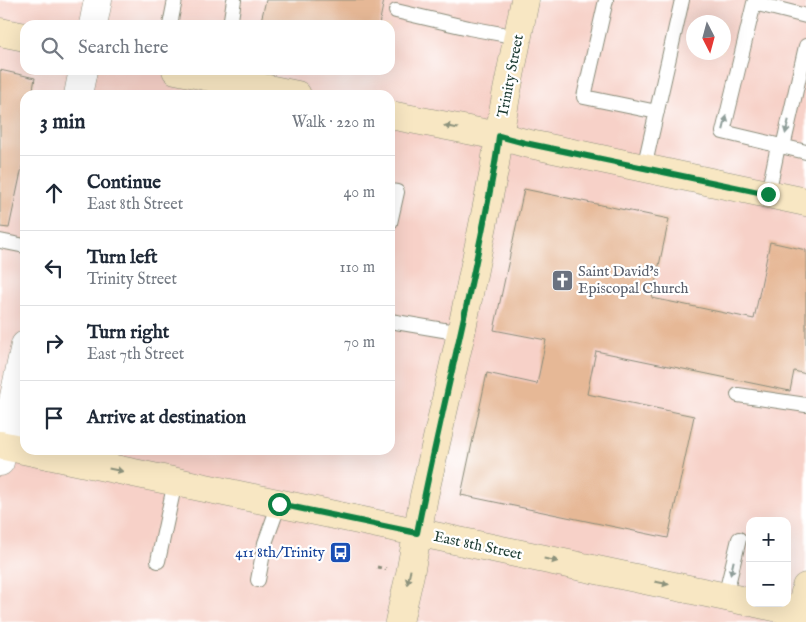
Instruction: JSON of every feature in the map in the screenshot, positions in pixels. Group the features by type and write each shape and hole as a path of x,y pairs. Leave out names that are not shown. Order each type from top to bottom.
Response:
{"main road":[{"name":"Trinity Street","path":"399,622 424,496 461,334 494,171 525,0"},
{"path":"0,32 20,36"},
{"path":"223,75 278,90"},
{"path":"395,116 499,136 806,202"},
{"name":"East 8th Street","path":"1,451 20,454"},
{"name":"East 8th Street","path":"23,455 174,482 737,599"},
{"path":"787,607 803,609"}],"street":[{"path":"94,20 98,0"},
{"path":"79,90 82,75"},
{"path":"1,451 20,367"}],"lane":[{"path":"171,20 175,0"},
{"path":"231,20 234,0"},
{"path":"606,0 584,97 657,112"},
{"path":"644,168 682,0"},
{"path":"806,16 754,3 723,132 806,152"},
{"path":"396,11 518,37"},
{"path":"768,194 806,46"},
{"path":"0,241 20,245"},
{"path":"395,322 461,334"},
{"path":"738,395 806,405"},
{"path":"158,561 174,482"},
{"path":"258,580 265,543 279,504"},
{"path":"737,599 739,539"}],"path":[{"path":"377,567 387,569"}],"shaded area":[{"path":"0,0 806,0 806,622 0,622"}],"building":[{"path":"266,0 384,0 380,20 261,20"},
{"path":"0,70 35,78 33,90 20,90 20,176 9,228 0,227"},
{"path":"524,189 669,219 652,298 754,319 770,242 806,250 806,374 794,371 790,391 596,351 587,394 694,416 668,538 461,495 487,373 537,384 546,340 494,330"}],"place":[{"name":"Saint David's Episcopal Church","path":"562,280"},
{"name":"411 8th/Trinity","path":"341,552"}],"route":[{"path":"279,504 417,533 461,334 494,171 499,136 768,194"}]}
